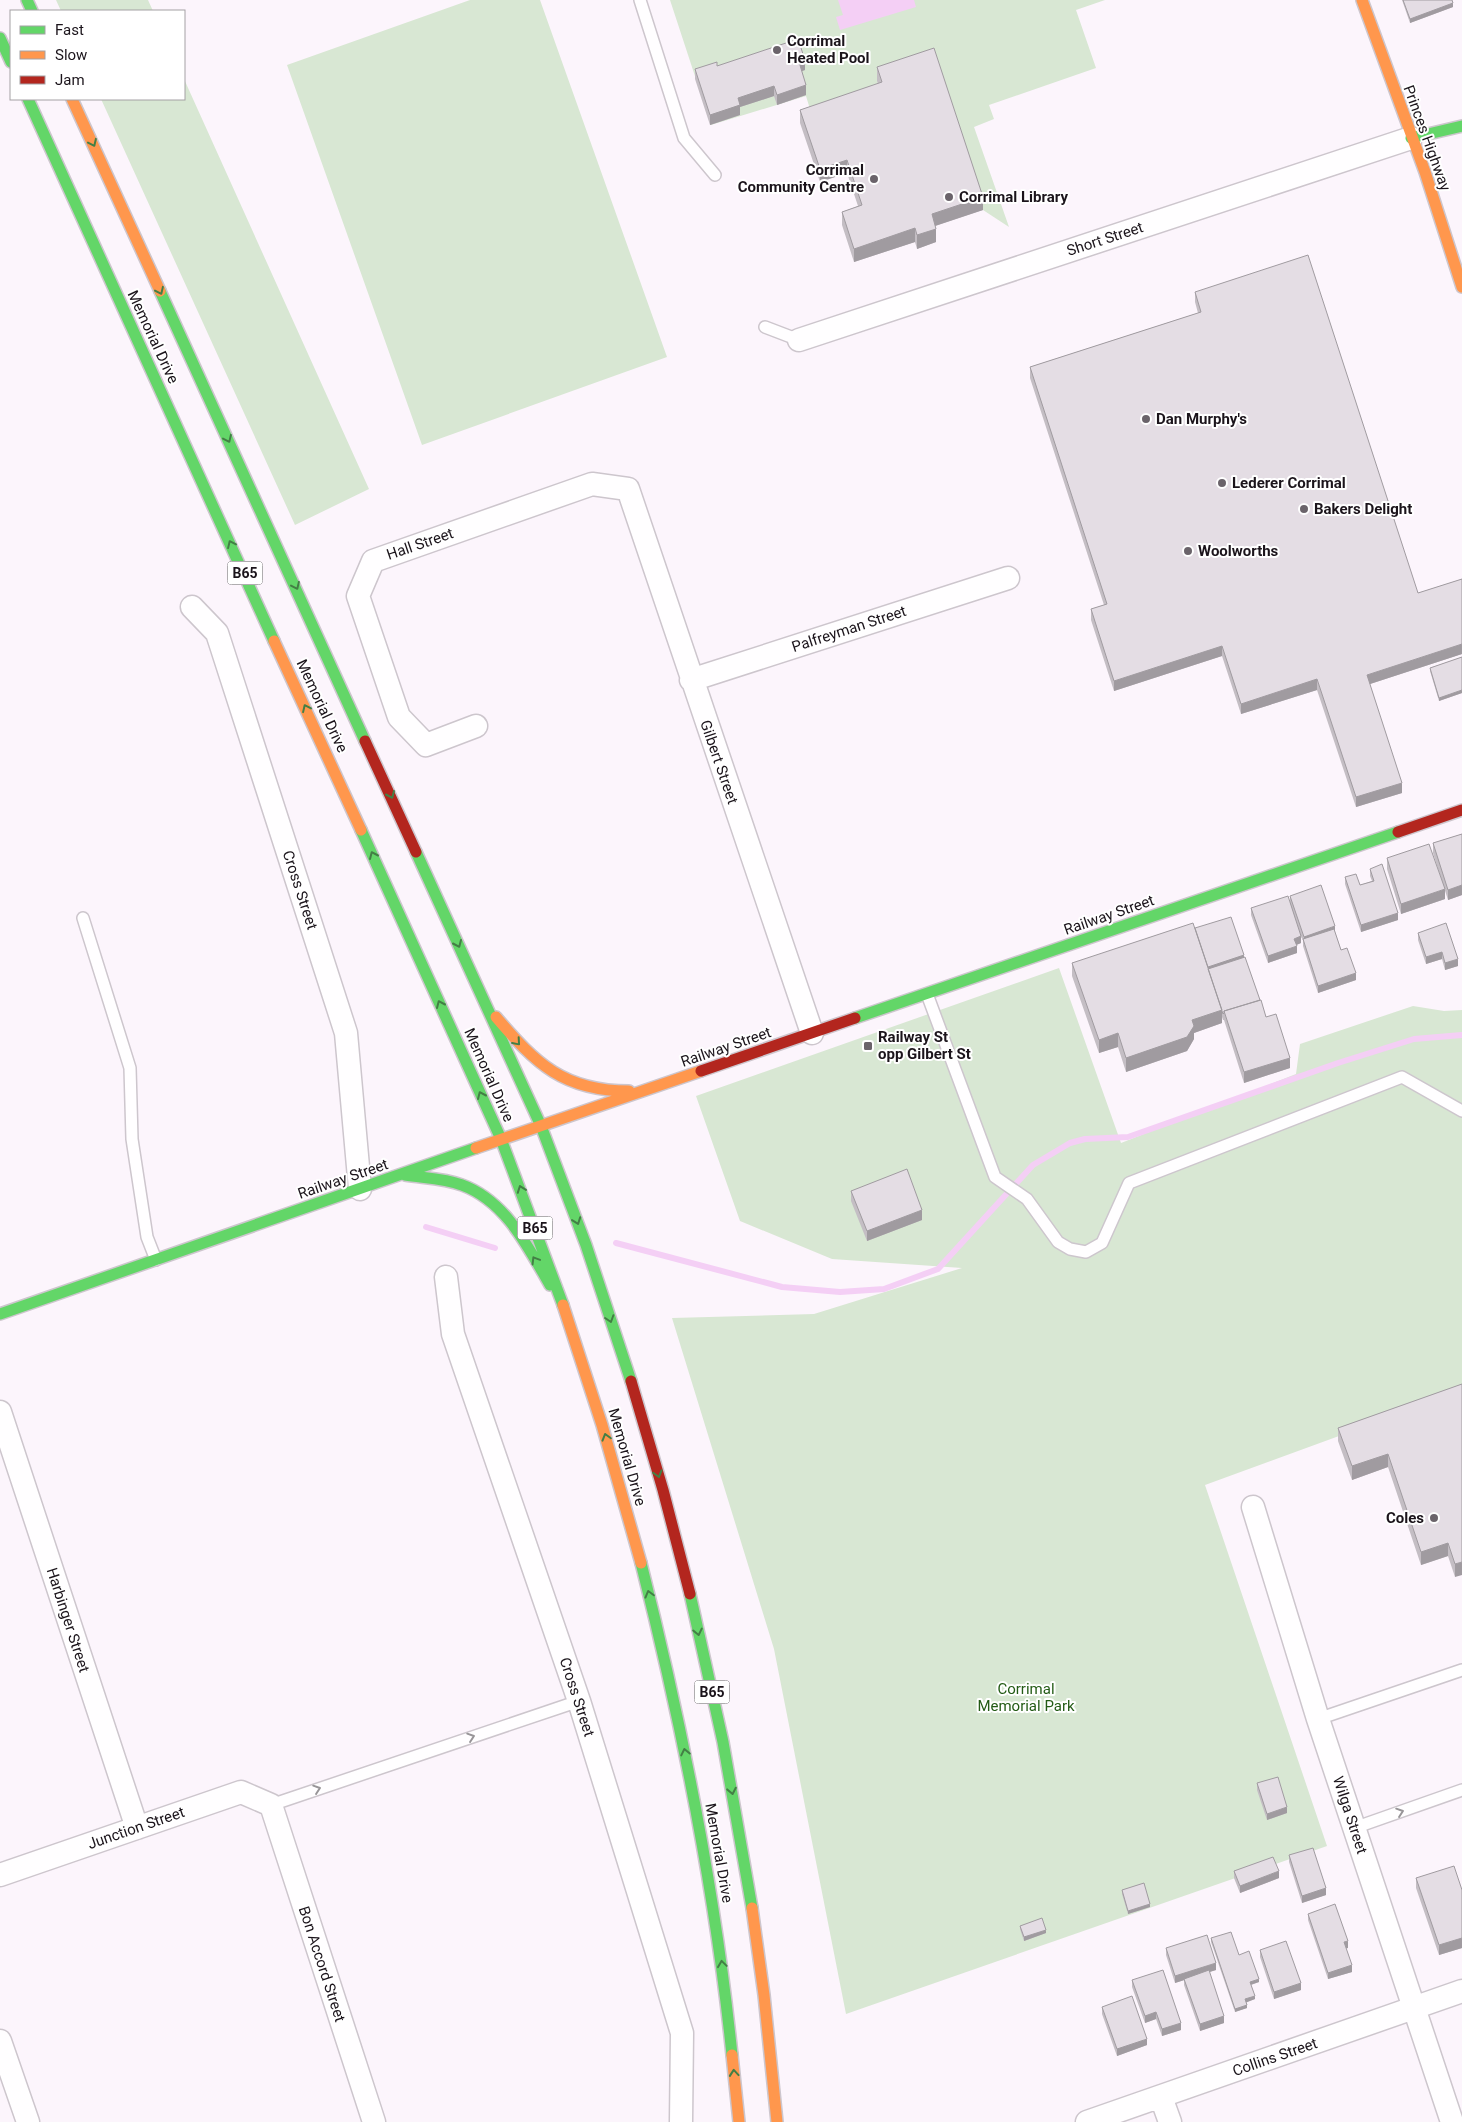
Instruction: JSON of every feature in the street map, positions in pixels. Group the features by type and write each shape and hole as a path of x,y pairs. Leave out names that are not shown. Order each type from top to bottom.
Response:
{"main road":[{"name":"Princes Highway","path":"1362,0 1424,172 1462,288"},
{"path":"0,38 10,60"},
{"name":"Memorial Drive","path":"28,100 501,1139 568,1317 633,1530 661,1637 688,1764 713,1897 728,2012 738,2122"},
{"name":"Memorial Drive","path":"72,100 541,1126 595,1273 632,1386 662,1490 696,1620 728,1767 749,1877 766,2005 777,2122"},
{"path":"1411,138 1462,126"},
{"name":"Railway Street","path":"0,1314 501,1139 1462,810"},
{"path":"486,1005 522,1048 552,1073 566,1080 600,1091 648,1090"},
{"path":"402,1175 462,1185 484,1195 504,1214 520,1235 568,1317"}],"street":[{"name":"Short Street","path":"799,340 1411,138"},
{"name":"Hall Street","path":"476,726 426,745 399,717 358,596 373,560 592,484 628,489"},
{"name":"Gilbert Street","path":"628,489 691,680 812,1033"},
{"name":"Palfreyman Street","path":"691,680 1008,578"},
{"name":"Cross Street","path":"192,607 217,633 346,1033 360,1189"},
{"name":"Cross Street","path":"446,1277 454,1334 579,1701 682,2033 681,2122"},
{"name":"Harbinger Street","path":"0,1412 137,1828"},
{"name":"Wilga Street","path":"1253,1507 1318,1719 1452,2122"},
{"name":"Junction Street","path":"0,1875 241,1792 271,1805"},
{"name":"Bon Accord Street","path":"271,1805 374,2122"},
{"name":"Collins Street","path":"1087,2122 1462,1991"},
{"path":"0,2041 28,2122"},
{"path":"1161,2097 1170,2122"}],"lane":[{"path":"640,0 684,138 715,175"},
{"path":"765,327 799,340"},
{"path":"83,918 130,1068 132,1139 147,1237 156,1260"},
{"path":"927,994 995,1177 1027,1199 1058,1242 1070,1249 1086,1252 1102,1243 1129,1184 1402,1077 1462,1111"},
{"path":"1318,1719 1462,1670"},
{"path":"271,1805 579,1701"},
{"path":"1354,1828 1462,1790"}],"green space":[{"path":"56,0 148,0 153,10 61,10"},
{"path":"470,0 540,0 667,357 422,445 287,65"},
{"path":"670,0 1105,0 1076,10 1096,68 989,105 994,119 974,127 1009,227 983,210 877,80 882,96 813,119 806,96 711,125"},
{"path":"185,81 369,489 295,525 101,100 185,100"},
{"name":"Corrimal Memorial Park","path":"1059,968 1121,1143 1296,1074 1300,1044 1413,1006 1444,1011 1462,1010 1462,1391 1205,1485 1327,1846 846,2014 774,1649 672,1318 814,1314 962,1268 832,1259 740,1221 696,1096"}],"shaded area":[{"path":"838,0 914,0 916,7 840,30 836,17 843,15"}],"building":[{"path":"1403,0 1452,0 1453,3 1410,19"},
{"path":"798,39 805,60 799,62 806,85 777,95 774,86 738,98 740,105 710,115 695,69 717,62 717,66"},
{"path":"934,48 983,197 932,214 936,229 917,235 915,228 854,249 842,212 862,205 847,160 820,169 800,110 882,82 877,67"},
{"name":"Lederer Corrimal","path":"1308,255 1418,593 1462,579 1462,644 1367,675 1402,783 1356,797 1317,679 1241,704 1222,646 1114,681 1091,609 1107,604 1030,367 1201,312 1195,292"},
{"path":"1462,657 1462,690 1439,698 1430,668"},
{"path":"1462,834 1462,885 1448,890 1433,843"},
{"path":"1429,844 1445,889 1401,904 1387,858"},
{"path":"1382,864 1398,913 1361,925 1345,877 1356,874 1360,885 1374,881 1370,869"},
{"path":"1321,885 1335,926 1304,937 1290,896"},
{"path":"1288,896 1301,936 1294,939 1297,946 1268,956 1251,908"},
{"path":"1231,917 1244,955 1208,967 1195,928"},
{"path":"1193,923 1222,1010 1192,1020 1194,1026 1187,1037 1126,1058 1118,1033 1099,1040 1072,963"},
{"path":"1446,923 1458,959 1445,963 1442,952 1426,957 1418,933"},
{"path":"1334,929 1341,950 1347,948 1356,973 1318,986 1303,939"},
{"path":"1245,957 1260,1000 1224,1011 1223,1014 1208,969"},
{"path":"1261,1000 1266,1017 1276,1014 1290,1058 1244,1072 1224,1011"},
{"path":"907,1169 922,1210 867,1231 851,1191"},
{"name":"Coles","path":"1462,1384 1462,1562 1455,1564 1448,1543 1421,1552 1388,1454 1352,1466 1338,1428"},
{"path":"1278,1777 1287,1807 1267,1814 1257,1783"},
{"path":"1313,1848 1326,1888 1302,1896 1289,1855"},
{"path":"1273,1857 1279,1871 1240,1886 1234,1871"},
{"path":"1454,1866 1462,1890 1462,1938 1439,1945 1416,1878"},
{"path":"1144,1883 1150,1904 1128,1911 1122,1890"},
{"path":"1335,1904 1348,1941 1344,1942 1352,1965 1328,1973 1308,1914"},
{"path":"1042,1918 1046,1930 1024,1937 1020,1926"},
{"path":"1231,1932 1239,1955 1249,1951 1259,1979 1250,1982 1255,1996 1245,1999 1247,2005 1235,2009 1211,1938"},
{"path":"1207,1935 1216,1963 1175,1976 1166,1948"},
{"path":"1286,1941 1301,1983 1274,1992 1260,1950"},
{"path":"1163,1970 1181,2023 1162,2029 1156,2012 1145,2016 1132,1980"},
{"path":"1209,1970 1224,2016 1200,2024 1184,1979"},
{"path":"1132,1996 1147,2039 1117,2049 1102,2007"}],"waterway":[{"path":"616,1243 782,1287 840,1292 884,1289 938,1269 1033,1165 1070,1143 1085,1139 1128,1137 1338,1063 1414,1039 1462,1035"},
{"path":"426,1227 495,1248"}],"traffic: fast":[{"path":"27,0 32,10"},
{"path":"0,38 10,60"},
{"path":"28,100 274,641"},
{"path":"1411,138 1462,126"},
{"path":"160,291 365,741"},
{"path":"361,830 501,1139 563,1305"},
{"path":"855,1018 1398,832"},
{"path":"416,852 541,1126 586,1245 631,1381"},
{"path":"0,1314 476,1148"},
{"path":"405,1175 455,1183 478,1192 491,1202 514,1227 550,1285"},
{"path":"641,1563 670,1685 696,1808 707,1869 732,2055"},
{"path":"690,1594 723,1742 752,1908"}],"traffic: slow":[{"path":"1362,0 1425,172 1462,287"},
{"path":"72,100 160,291"},
{"path":"274,641 361,830"},
{"path":"496,1017 525,1048 553,1072 586,1086 606,1090 629,1091"},
{"path":"476,1148 701,1071"},
{"path":"563,1305 602,1425 641,1563"},
{"path":"752,1908 764,1995 777,2122"},
{"path":"732,2055 739,2122"}],"traffic: jam":[{"path":"365,741 416,852"},
{"path":"1398,832 1462,810"},
{"path":"701,1071 855,1018"},
{"path":"631,1381 663,1490 690,1594"}],"place":[{"name":"Corrimal Heated Pool","path":"777,50"},
{"name":"Corrimal Community Centre","path":"874,179"},
{"name":"Corrimal Library","path":"949,197"},
{"name":"Dan Murphy's","path":"1146,419"},
{"name":"Lederer Corrimal","path":"1222,483"},
{"name":"Bakers Delight","path":"1304,509"},
{"name":"Woolworths","path":"1188,551"},
{"name":"Railway St opp Gilbert St","path":"868,1046"},
{"name":"Coles","path":"1434,1518"}]}
